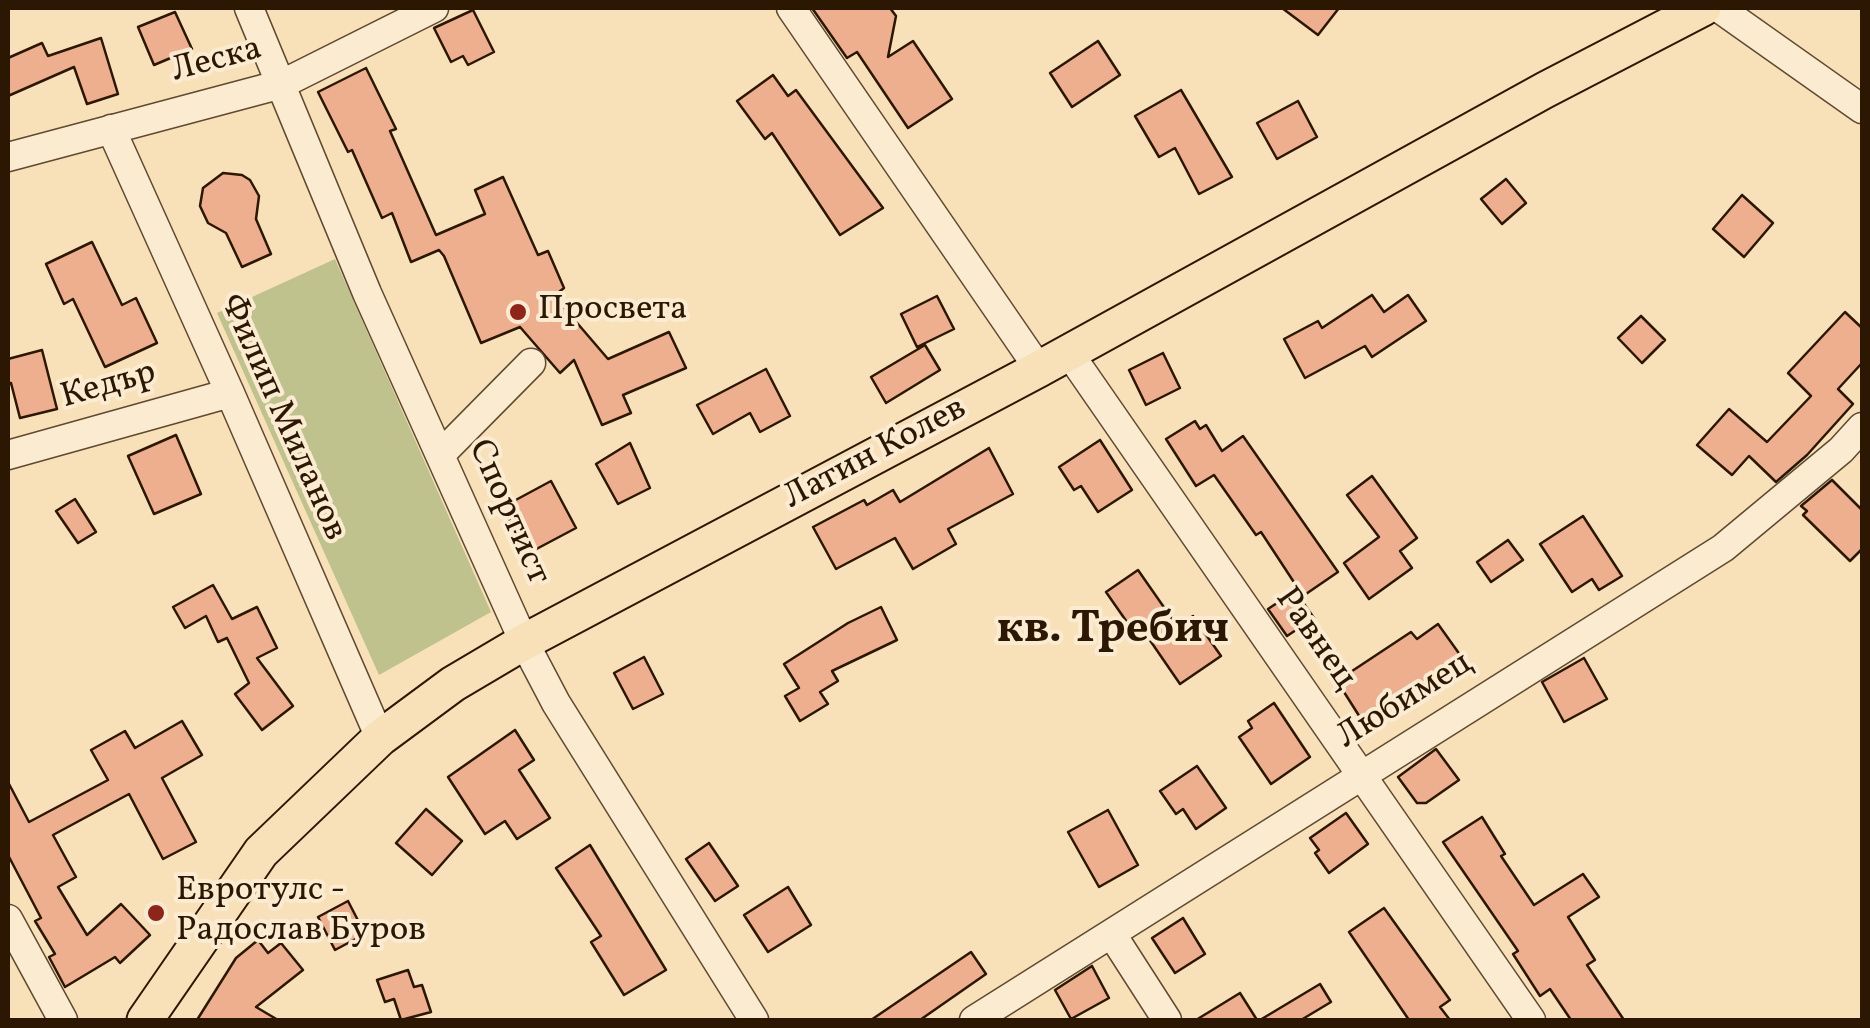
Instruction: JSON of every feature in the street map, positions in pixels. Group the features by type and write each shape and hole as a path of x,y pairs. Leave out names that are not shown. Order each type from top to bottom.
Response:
{"main road":[{"name":"Латин Колев","path":"145,1020 261,852 380,738 452,684 1703,8"}],"street":[{"name":"Спортист","path":"249,8 367,292 524,642 556,703 754,1020"},
{"name":"Леска","path":"8,157 282,84 434,8"},
{"name":"Равнец","path":"790,8 1362,774 1531,1020"},
{"path":"1719,8 1862,110"},
{"name":"Филип Миланов","path":"111,129 380,738"},
{"path":"440,455 531,363"},
{"name":"Кедър","path":"8,454 230,392"},
{"name":"Любимец","path":"974,1020 1113,936 1722,548 1841,450 1862,426"},
{"path":"8,919 63,1020"},
{"path":"1113,936 1167,1020"}],"green space":[{"path":"335,259 491,612 379,675 217,313"}],"building":[{"path":"812,8 890,8 896,16 888,57 913,41 952,99 908,128 857,52 847,58"},
{"path":"1282,8 1339,8 1318,35"},
{"path":"473,10 494,52 468,65 463,56 451,62 434,28"},
{"path":"175,12 192,49 154,65 138,27"},
{"path":"101,38 118,94 87,104 74,67 8,96 8,58 42,43 48,56"},
{"path":"1098,41 1120,75 1072,107 1050,73"},
{"path":"366,68 396,129 390,131 436,235 485,214 475,190 503,177 538,255 548,251 564,288 554,296 608,359 669,332 686,368 623,395 631,413 602,425 574,360 560,373 520,327 481,343 444,256 439,250 411,262 392,213 382,218 352,150 348,152 318,92"},
{"path":"773,75 788,96 796,90 883,208 840,235 772,133 765,139 737,101"},
{"path":"1181,90 1232,177 1199,194 1175,148 1159,157 1135,116"},
{"path":"1298,101 1317,137 1277,159 1257,123"},
{"path":"223,173 250,180 259,196 256,219 271,254 242,267 226,233 208,223 200,206 203,188"},
{"path":"1506,179 1526,203 1502,224 1481,199"},
{"path":"1742,195 1773,223 1744,257 1713,229"},
{"path":"92,242 122,305 136,298 157,343 105,367 73,299 64,304 46,264"},
{"path":"1372,295 1384,312 1408,295 1426,321 1372,357 1365,346 1305,378 1284,339 1318,321 1322,328"},
{"path":"937,296 954,329 917,347 901,314"},
{"path":"1845,312 1862,328 1862,363 1838,389 1853,404 1807,455 1776,482 1749,456 1732,475 1697,445 1729,409 1767,442 1811,396 1788,373"},
{"path":"1641,316 1665,340 1642,363 1618,338"},
{"path":"925,345 940,370 886,403 871,377"},
{"path":"42,350 57,409 20,418 11,383 8,384 8,359"},
{"path":"1163,353 1180,388 1146,405 1129,370"},
{"path":"766,369 790,416 760,432 750,413 713,434 697,405"},
{"path":"1195,421 1200,429 1206,425 1222,451 1243,436 1338,572 1303,596 1261,532 1256,535 1214,475 1196,486 1166,439"},
{"path":"176,435 201,494 154,514 128,456"},
{"path":"1100,440 1132,490 1098,512 1081,486 1074,490 1059,467"},
{"path":"630,443 650,488 618,504 596,464"},
{"path":"989,448 1013,494 948,529 956,544 913,569 895,538 836,569 813,527 864,500 867,505 893,490 900,502"},
{"path":"1372,476 1417,538 1400,551 1412,568 1369,599 1344,563 1379,537 1347,495"},
{"path":"1832,480 1862,510 1862,549 1850,561 1803,515 1807,511 1801,506"},
{"path":"551,481 576,528 527,554 509,520 519,515 512,502"},
{"path":"75,499 96,532 78,543 56,511"},
{"path":"1583,516 1622,576 1599,590 1592,579 1572,592 1540,544"},
{"path":"1508,540 1523,560 1491,582 1477,562"},
{"path":"1138,570 1177,626 1193,616 1221,656 1180,684 1136,620 1129,625 1106,592"},
{"path":"213,585 232,619 257,607 277,648 257,658 293,706 262,730 235,694 249,683 227,638 218,642 206,616 185,628 173,607"},
{"path":"1295,591 1314,618 1287,636 1268,609"},
{"path":"881,607 897,640 832,671 838,681 820,692 828,704 800,721 785,696 799,688 784,664"},
{"path":"1438,624 1463,659 1363,722 1337,681 1411,632 1417,639"},
{"path":"644,657 663,694 633,709 614,673"},
{"path":"1584,658 1607,699 1564,722 1542,682"},
{"path":"1274,703 1310,757 1271,784 1239,737 1252,728 1248,721"},
{"path":"182,721 202,755 162,778 196,842 163,859 129,794 53,835 76,877 58,887 87,935 121,904 150,935 120,963 115,957 65,987 49,957 55,954 35,921 41,918 8,855 8,782 29,822 108,780 91,750 125,731 135,748"},
{"path":"515,730 534,760 519,770 550,818 517,839 505,821 485,834 448,777"},
{"path":"1436,749 1459,780 1426,803 1417,803 1398,777"},
{"path":"1197,766 1226,808 1196,829 1183,809 1176,814 1160,791"},
{"path":"426,809 462,841 432,875 396,843"},
{"path":"1108,810 1138,865 1099,887 1068,832"},
{"path":"1346,813 1368,844 1329,873 1310,838"},
{"path":"1482,817 1505,854 1501,856 1534,905 1583,874 1599,897 1568,917 1595,960 1587,965 1624,1020 1571,1020 1550,989 1540,996 1513,954 1518,951 1443,842"},
{"path":"709,843 738,886 715,901 686,859"},
{"path":"590,845 666,970 624,995 591,942 601,936 556,868"},
{"path":"788,887 811,925 768,952 744,915"},
{"path":"348,901 365,934 335,950 318,917"},
{"path":"1384,908 1450,1000 1440,1007 1450,1020 1409,1020 1349,932"},
{"path":"1183,918 1205,954 1175,973 1152,938"},
{"path":"258,940 268,953 281,943 303,970 256,1007 278,1020 197,1020 236,958"},
{"path":"971,952 986,974 920,1020 871,1020"},
{"path":"1092,966 1109,998 1071,1019 1055,990"},
{"path":"408,970 414,987 422,985 431,1012 401,1020 394,999 385,1002 377,980"},
{"path":"1320,984 1331,1002 1301,1020 1260,1020"},
{"path":"1240,993 1257,1020 1196,1020"}],"place":[{"name":"Просвета","path":"518,312"},
{"name":"Евротулс - Радослав Буров","path":"156,913"}],"district":[{"name":"кв. Требич","path":"1113,633"}]}
